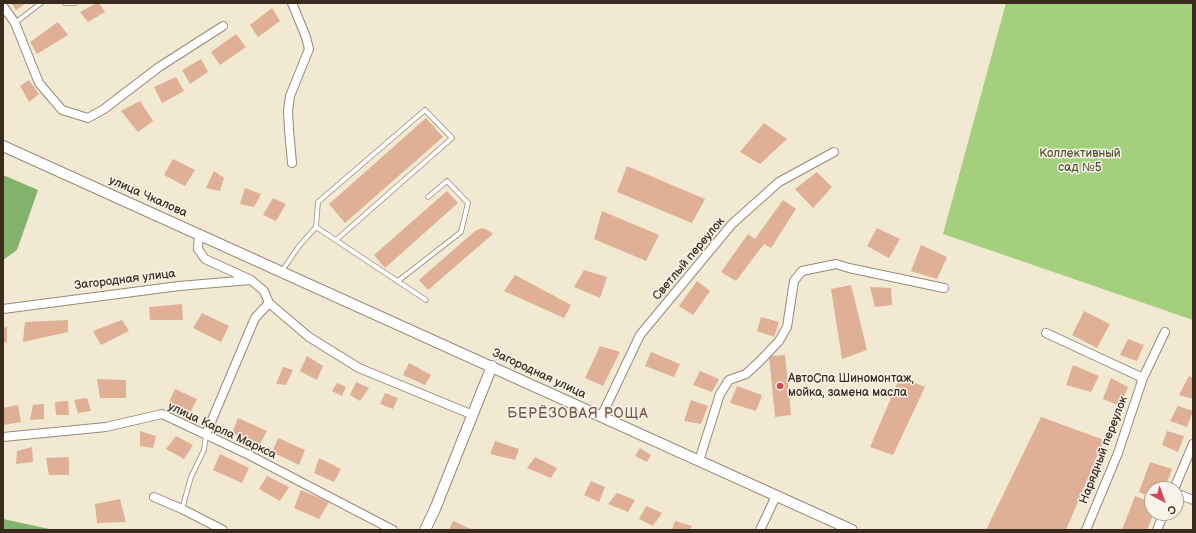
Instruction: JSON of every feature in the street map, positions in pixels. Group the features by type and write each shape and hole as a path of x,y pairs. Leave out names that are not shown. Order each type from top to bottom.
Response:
{"street":[{"path":"292,3 306,37 309,50 290,96 288,111 292,162"},
{"path":"3,6 15,23 39,83 62,110 88,118 104,109 159,67 223,26"},
{"name":"улица Чкалова","path":"3,146 199,234 281,273"},
{"name":"Светлый переулок","path":"601,417 640,335 732,224 778,182 834,152"},
{"path":"199,234 198,249 205,259 251,280 264,291 269,303 309,337 359,368 473,415"},
{"path":"699,461 720,394 729,380 746,374 779,341 787,327 794,281 802,272 836,264 944,288"},
{"name":"Загородная улица","path":"281,273 492,366 601,417 852,530"},
{"name":"Загородная улица","path":"3,309 179,286 251,280"},
{"path":"206,434 255,318 269,303"},
{"name":"Нарядный переулок","path":"1086,530 1118,453 1143,378 1165,332"},
{"path":"1046,333 1143,378"},
{"path":"424,530 435,509 492,366"},
{"name":"улица Карла Маркса","path":"3,437 106,427 162,414 256,458 394,530"},
{"path":"1177,481 1193,444"},
{"path":"760,530 776,496"},
{"path":"154,497 182,509 223,530"}],"lane":[{"path":"15,23 41,3"},
{"path":"65,3 75,3"},
{"path":"281,273 299,246 316,227 318,202 425,110 452,138 336,240"},
{"path":"398,281 461,232 468,203 447,181 428,197"},
{"path":"316,227 426,300"},
{"path":"182,509 192,478 204,450 206,434"}],"green space":[{"name":"Коллективный сад №5","path":"1006,3 1193,3 1193,320 943,234"},
{"path":"3,175 38,190 17,250 3,260"},
{"path":"3,519 54,530 3,530"}],"building":[{"path":"11,3 26,3 16,10"},
{"path":"99,3 105,12 88,22 80,12"},
{"path":"272,8 280,21 258,37 250,25"},
{"path":"58,22 68,35 37,54 30,42"},
{"path":"236,34 246,47 220,65 211,52"},
{"path":"201,59 208,72 190,84 182,70"},
{"path":"176,77 184,91 162,103 154,87"},
{"path":"29,80 39,94 29,102 20,86"},
{"path":"140,101 153,121 138,132 121,111"},
{"path":"426,118 443,137 345,223 329,204"},
{"path":"764,123 787,139 760,164 740,152"},
{"path":"173,159 195,170 185,186 164,175"},
{"path":"627,166 705,199 692,223 617,192"},
{"path":"214,171 224,178 220,191 206,188"},
{"path":"817,172 832,187 813,208 795,189"},
{"path":"245,188 261,194 254,207 240,204"},
{"path":"447,191 458,203 385,268 374,255"},
{"path":"273,198 286,204 276,221 263,215"},
{"path":"783,200 796,209 771,248 764,244 736,281 721,272 748,234 755,239"},
{"path":"602,211 659,235 646,261 594,239"},
{"path":"482,228 493,234 428,290 419,280 475,231"},
{"path":"877,228 900,239 889,258 867,246"},
{"path":"921,245 947,257 937,279 911,271"},
{"path":"584,270 607,277 600,298 574,287"},
{"path":"515,275 571,305 564,318 504,291"},
{"path":"697,281 710,291 693,315 679,306"},
{"path":"851,285 867,350 842,359 831,289"},
{"path":"870,287 891,288 892,305 875,307"},
{"path":"182,304 183,320 150,320 149,307"},
{"path":"1084,311 1110,324 1097,348 1072,335"},
{"path":"202,313 229,326 221,342 193,328"},
{"path":"761,317 779,322 774,337 757,331"},
{"path":"68,320 68,332 23,342 25,322"},
{"path":"122,320 129,331 101,345 93,331"},
{"path":"7,327 7,342 3,343 3,328"},
{"path":"1128,339 1144,345 1137,361 1120,355"},
{"path":"600,346 620,352 603,386 585,378"},
{"path":"651,352 680,364 674,377 645,366"},
{"name":"АвтоСпа Шиномонтаж, мойка, замена масла","path":"785,355 791,415 775,417 769,356"},
{"path":"307,356 323,366 317,380 300,371"},
{"path":"409,363 431,375 425,385 403,375"},
{"path":"1073,365 1099,376 1091,392 1066,385"},
{"path":"283,367 293,370 286,385 276,384"},
{"path":"700,371 719,379 712,392 693,385"},
{"path":"1189,376 1193,378 1193,399 1179,395"},
{"path":"900,377 925,387 893,455 870,447"},
{"path":"1111,378 1128,387 1120,406 1103,399"},
{"path":"97,379 126,380 126,398 100,398"},
{"path":"356,382 369,388 360,401 350,395"},
{"path":"337,383 346,387 342,396 332,391"},
{"path":"737,386 762,395 756,411 730,403"},
{"path":"175,389 197,399 189,415 168,404"},
{"path":"385,393 398,398 393,409 380,404"},
{"path":"87,398 91,411 78,413 74,400"},
{"path":"691,400 708,406 701,424 684,421"},
{"path":"68,401 69,415 56,415 55,402"},
{"path":"44,404 44,419 30,420 33,405"},
{"path":"18,405 21,422 4,425 3,408"},
{"path":"1178,406 1193,411 1187,427 1170,421"},
{"path":"1041,417 1104,440 1066,530 986,530"},
{"path":"238,418 267,431 259,446 232,433"},
{"path":"140,431 156,436 153,448 140,446"},
{"path":"1167,431 1184,436 1178,452 1162,445"},
{"path":"176,436 193,445 184,459 166,449"},
{"path":"278,438 305,450 299,465 272,452"},
{"path":"495,441 519,449 515,460 490,454"},
{"path":"32,447 33,462 16,464 17,451"},
{"path":"640,448 651,455 647,462 635,456"},
{"path":"220,454 249,468 242,483 213,470"},
{"path":"69,457 69,475 49,475 46,458"},
{"path":"535,457 557,468 551,478 527,468"},
{"path":"319,458 341,469 334,482 314,473"},
{"path":"1150,462 1172,469 1168,481 1144,481 1144,494 1139,492"},
{"path":"267,476 289,487 280,501 259,489"},
{"path":"591,481 605,487 599,502 584,495"},
{"path":"301,490 329,502 319,519 294,508"},
{"path":"617,493 635,500 628,512 608,504"},
{"path":"1135,496 1144,500 1144,521 1151,521 1147,530 1122,530"},
{"path":"120,499 126,522 97,523 95,504"},
{"path":"646,506 662,513 653,526 639,519"},
{"path":"453,521 473,530 449,530"},
{"path":"675,521 692,526 690,530 672,530"}],"place":[{"name":"АвтоСпа Шиномонтаж, мойка, замена масла","path":"780,386"}],"district":[{"name":"БЕРЁЗОВАЯ РОЩА","path":"578,414"}]}
